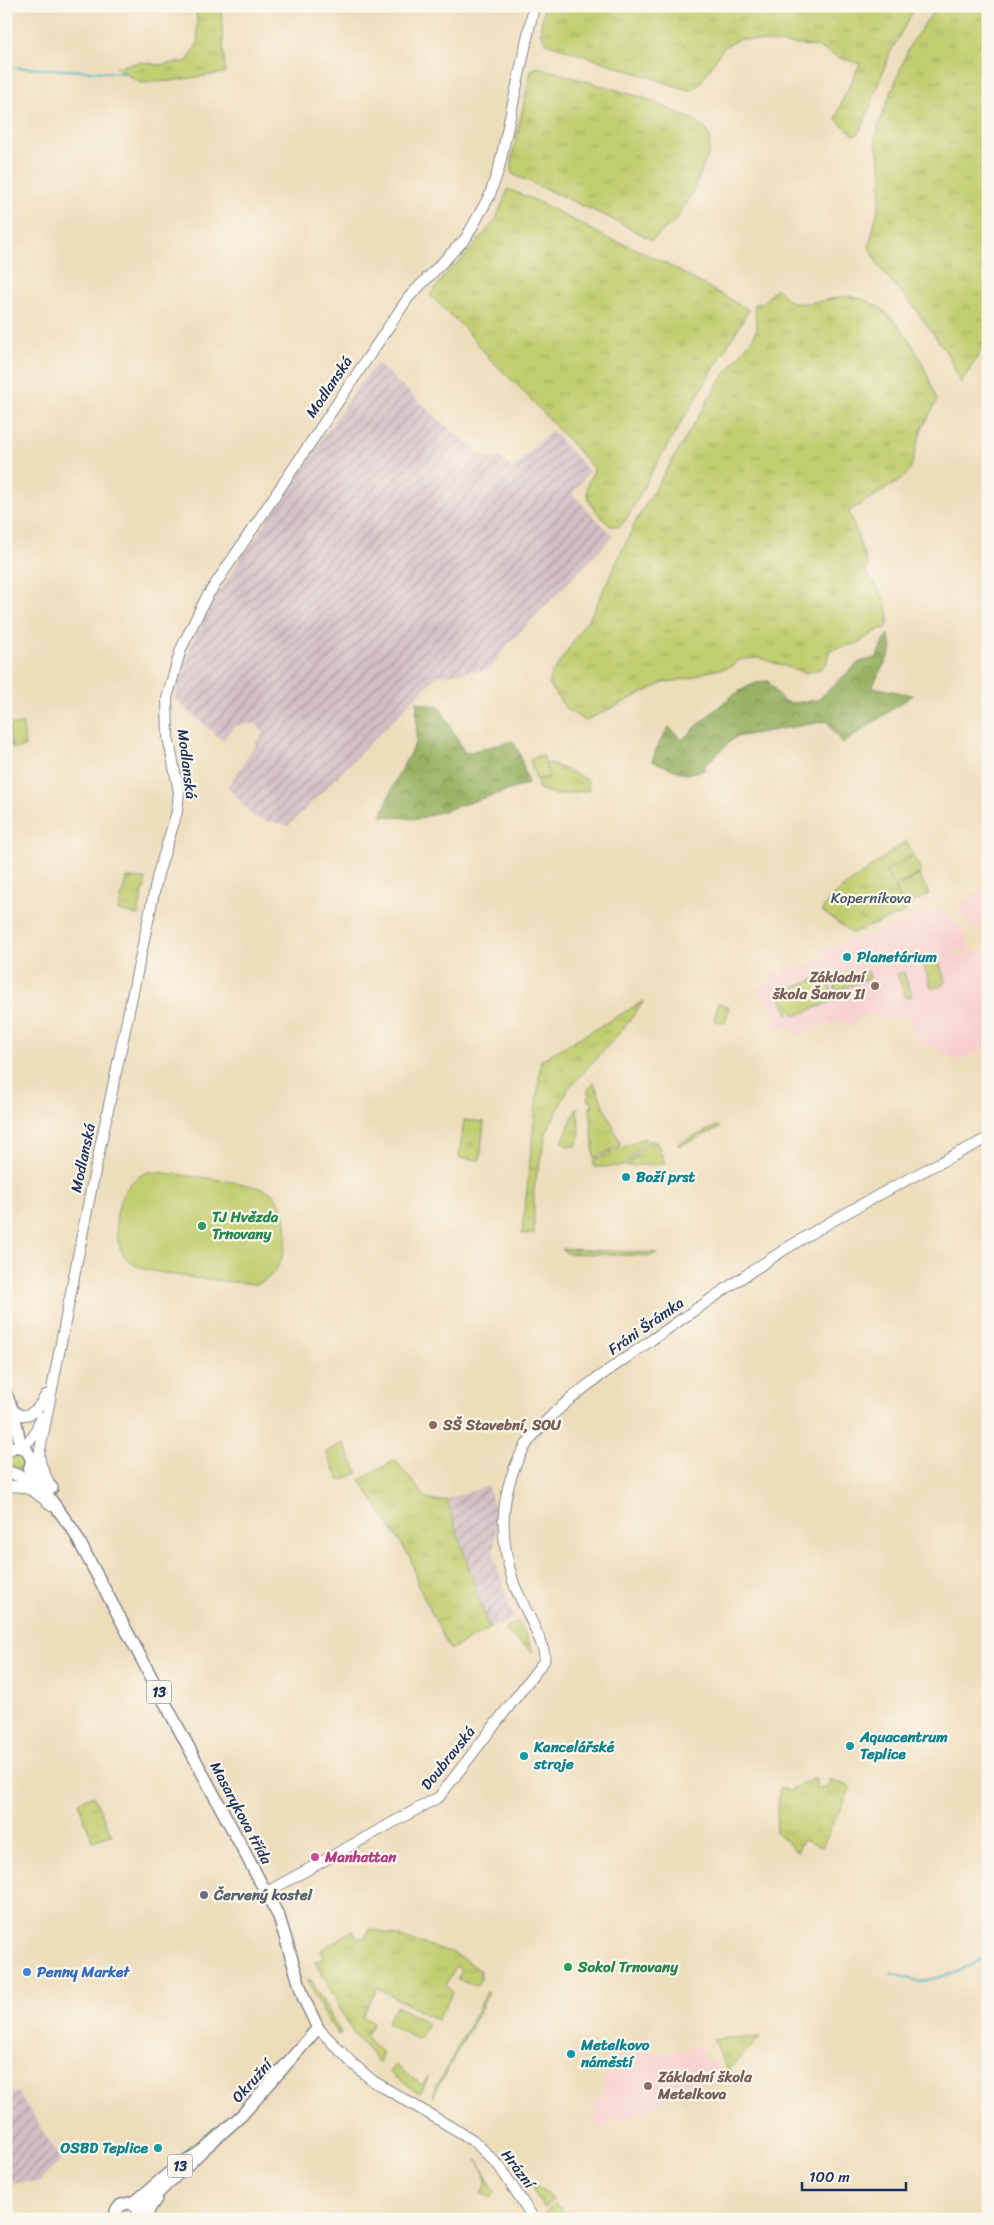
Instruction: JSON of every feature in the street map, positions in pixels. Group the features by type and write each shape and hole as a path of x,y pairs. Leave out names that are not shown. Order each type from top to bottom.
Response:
{"main road":[{"name":"Masarykova třída","path":"6,1394 21,1447"},
{"name":"Masarykova třída","path":"6,1451 10,1434 10,1411"},
{"name":"Masarykova třída","path":"6,1451 14,1447 21,1447 28,1451 34,1469 51,1487 66,1512 72,1530"},
{"name":"Masarykova třída","path":"11,1475 26,1472 32,1461"},
{"name":"Masarykova třída","path":"11,1475 34,1482 46,1491 72,1530 267,1892 286,1934 304,1999 318,2028"},
{"name":"Okružní","path":"141,2216 203,2150 242,2115 318,2028"},
{"name":"Okružní","path":"129,2203 136,2201 169,2173 203,2150"},
{"name":"13","path":"117,2219 116,2214 119,2206 129,2203 136,2206 141,2216"}],"street":[{"name":"Modlanská","path":"57,1359 154,892 177,812 179,792 168,737 167,710 176,662 194,618 206,598 413,291 460,245 476,222 489,197 499,168 534,6"},
{"name":"Fráni Šrámka","path":"545,1654 517,1594 509,1566 504,1536 506,1496 511,1475 518,1459 534,1434 554,1414 616,1364 786,1249 881,1194 988,1138"},
{"path":"21,1447 38,1428 46,1393 57,1359"},
{"path":"51,1487 40,1459 57,1359"},
{"path":"10,1411 20,1415 30,1414 38,1407 46,1393"},
{"path":"32,1461 47,1414"},
{"path":"6,1487 19,1486 36,1492 72,1530"},
{"name":"Doubravská","path":"267,1892 439,1797 542,1663 545,1654"},
{"name":"Masarykova třída","path":"318,2028 351,2062 373,2080 473,2140"},
{"name":"Hrázní","path":"473,2140 499,2166 534,2219"}],"shaded area":[{"path":"377,363 446,426 489,460 500,457 513,469 551,430 589,471 572,494 613,536 509,643 490,669 436,676 288,826 254,817 228,787 263,733 257,724 236,725 222,740 174,698 196,630 200,630 204,616 214,598 357,388"},
{"path":"988,886 988,929 971,927 957,904"},
{"name":"Základní škola Šanov II","path":"940,909 962,928 971,951 960,956 957,948 954,949 958,959 975,951 988,951 988,1049 956,1061 917,1039 906,1015 882,1023 878,1014 869,1013 847,1029 842,1019 795,1036 791,1025 779,1029 778,1026 775,1026 774,1023 777,1022 768,1000 763,1002 758,989 763,987 762,985 774,980 773,976 826,956 823,949"},
{"path":"488,1486 496,1513 494,1555 513,1618 490,1629 448,1499"},
{"name":"Základní škola Metelkova","path":"698,2044 707,2062 713,2059 720,2073 663,2100 662,2103 619,2121 610,2119 605,2127 598,2126 595,2121 597,2114 592,2111 597,2096 608,2098 608,2096 601,2094 606,2081 603,2079 608,2065 615,2067 622,2048 656,2053 679,2051"},
{"path":"6,2093 19,2093 61,2160 39,2182 6,2183"}],"green space":[{"path":"196,6 221,6 225,73 170,81 140,83 116,67 141,62 159,65 188,61 198,42"},
{"path":"544,6 916,6 890,53 863,125 858,134 854,135 836,119 842,101 860,64 840,58 817,47 739,39 723,48 699,85 695,89 688,90 546,43 540,32"},
{"path":"937,6 988,6 988,347 984,346 961,383 947,353 914,307 879,267 869,246 880,200 882,173 875,138 879,123 910,45"},
{"path":"538,67 647,99 696,121 707,131 710,138 709,153 692,193 678,218 652,240 608,217 512,174 512,157 531,70"},
{"path":"508,189 537,201 611,240 628,245 672,267 749,310 651,473 628,517 620,526 610,526 589,501 587,487 594,471 589,463 523,391 490,359 466,330 430,295 449,270 464,258 496,219"},
{"path":"776,288 788,300 795,303 839,297 854,297 869,302 884,311 908,338 925,370 937,401 921,431 910,471 901,480 849,511 867,564 867,574 876,585 887,607 889,615 886,628 880,629 858,643 829,650 827,663 822,668 806,673 759,658 741,659 730,667 703,673 692,678 663,683 585,721 566,709 549,684 550,677 594,610 636,521 719,382 753,338 757,328 754,304 763,303"},
{"path":"888,634 892,650 872,687 913,695 842,744 827,721 735,737 704,766 704,770 686,774 652,761 658,745 669,727 682,740 733,695 757,683 768,681 783,701 793,703 818,700 859,662 876,658"},
{"path":"417,702 440,707 465,753 513,741 520,755 528,784 418,819 381,816 397,777 416,742"},
{"path":"23,724 25,747 12,749 9,725"},
{"path":"543,755 549,777 536,780 530,758"},
{"path":"550,763 588,780 589,790 556,795 539,789 537,780 549,777 545,764"},
{"name":"Koperníkova","path":"906,841 913,856 886,871 906,912 852,933 822,911 831,897"},
{"path":"913,856 922,872 894,887 885,871"},
{"path":"919,875 929,894 905,907 895,888"},
{"path":"126,878 146,879 138,915 118,911"},
{"path":"938,959 946,983 932,989 923,964"},
{"path":"868,971 870,978 836,991 834,984"},
{"path":"904,972 912,996 906,998 897,974"},
{"path":"826,975 832,992 831,995 833,994 836,1000 795,1016 792,1011 788,1015 780,995 782,992"},
{"path":"644,1001 624,1028 568,1089 547,1131 534,1187 534,1234 522,1234 541,1060"},
{"path":"718,1003 729,1007 725,1023 714,1020"},
{"path":"594,1083 621,1145 594,1158 590,1107 592,1107 592,1101 589,1101 588,1090"},
{"path":"577,1107 580,1136 576,1146 568,1146 562,1142"},
{"path":"464,1120 484,1122 480,1160 459,1158"},
{"path":"717,1126 720,1127 679,1146 677,1144"},
{"path":"644,1138 646,1139 625,1166 594,1167 594,1160"},
{"path":"649,1140 657,1143 665,1164 627,1166"},
{"name":"TJ Hvězda Trnovany","path":"148,1172 231,1182 270,1192 279,1202 287,1229 286,1245 274,1272 265,1280 253,1284 173,1275 156,1272 133,1264 123,1254 120,1247 116,1223 118,1209 128,1186 142,1174"},
{"path":"562,1249 658,1253 651,1256 566,1253"},
{"path":"343,1443 358,1473 340,1481 326,1452"},
{"path":"17,1453 23,1455 25,1461 23,1467 17,1469 11,1467 9,1461 11,1455"},
{"path":"395,1460 426,1498 435,1501 447,1500 489,1629 450,1650 418,1586 411,1559 360,1480"},
{"path":"519,1621 533,1652 505,1631 507,1627"},
{"path":"811,1779 816,1779 816,1788 829,1788 829,1779 851,1787 822,1847 803,1840 797,1852 776,1832 780,1787 792,1792 793,1787 796,1788"},
{"path":"93,1795 112,1835 92,1841 79,1802"},
{"path":"369,1928 454,1953 480,1970 480,1980 477,1986 457,1980 462,1969 456,1966 446,1985 453,1992 437,2020 377,1988 362,2017 373,2022 366,2035 372,2045 383,2052 379,2063 353,2032 315,1962 324,1957 320,1951 353,1930 358,1939 366,1937"},
{"path":"311,1980 341,2033 338,2035 322,2010 308,1981"},
{"path":"487,1992 489,1993 432,2098 433,2093"},
{"path":"396,2006 428,2023 419,2040 387,2023"},
{"path":"760,2037 728,2071 713,2040"},
{"path":"395,2065 422,2085 429,2077 421,2092 419,2093 389,2072"},
{"path":"477,2159 495,2193 491,2198 482,2193 485,2189 486,2180"},
{"path":"538,2187 553,2200 544,2208 532,2188"},
{"path":"554,2204 574,2219 549,2219 546,2212"}],"waterway":[{"path":"6,67 126,73"},
{"path":"891,1973 920,1982 956,1973 981,1960"}],"place":[{"name":"Planetárium","path":"847,957"},
{"name":"Základní škola Šanov II","path":"875,986"},
{"name":"Boží prst","path":"626,1177"},
{"name":"TJ Hvězda Trnovany","path":"202,1226"},
{"name":"SŠ Stavební, SOU","path":"433,1425"},
{"name":"Aquacentrum Teplice","path":"850,1746"},
{"name":"Kancelářské stroje","path":"524,1756"},
{"name":"Manhattan","path":"315,1857"},
{"name":"Červený kostel","path":"204,1895"},
{"name":"Sokol Trnovany","path":"568,1967"},
{"name":"Penny Market","path":"27,1972"},
{"name":"Metelkovo náměstí","path":"571,2054"},
{"name":"Základní škola Metelkova","path":"648,2086"},
{"name":"OSBD Teplice","path":"158,2148"}]}
